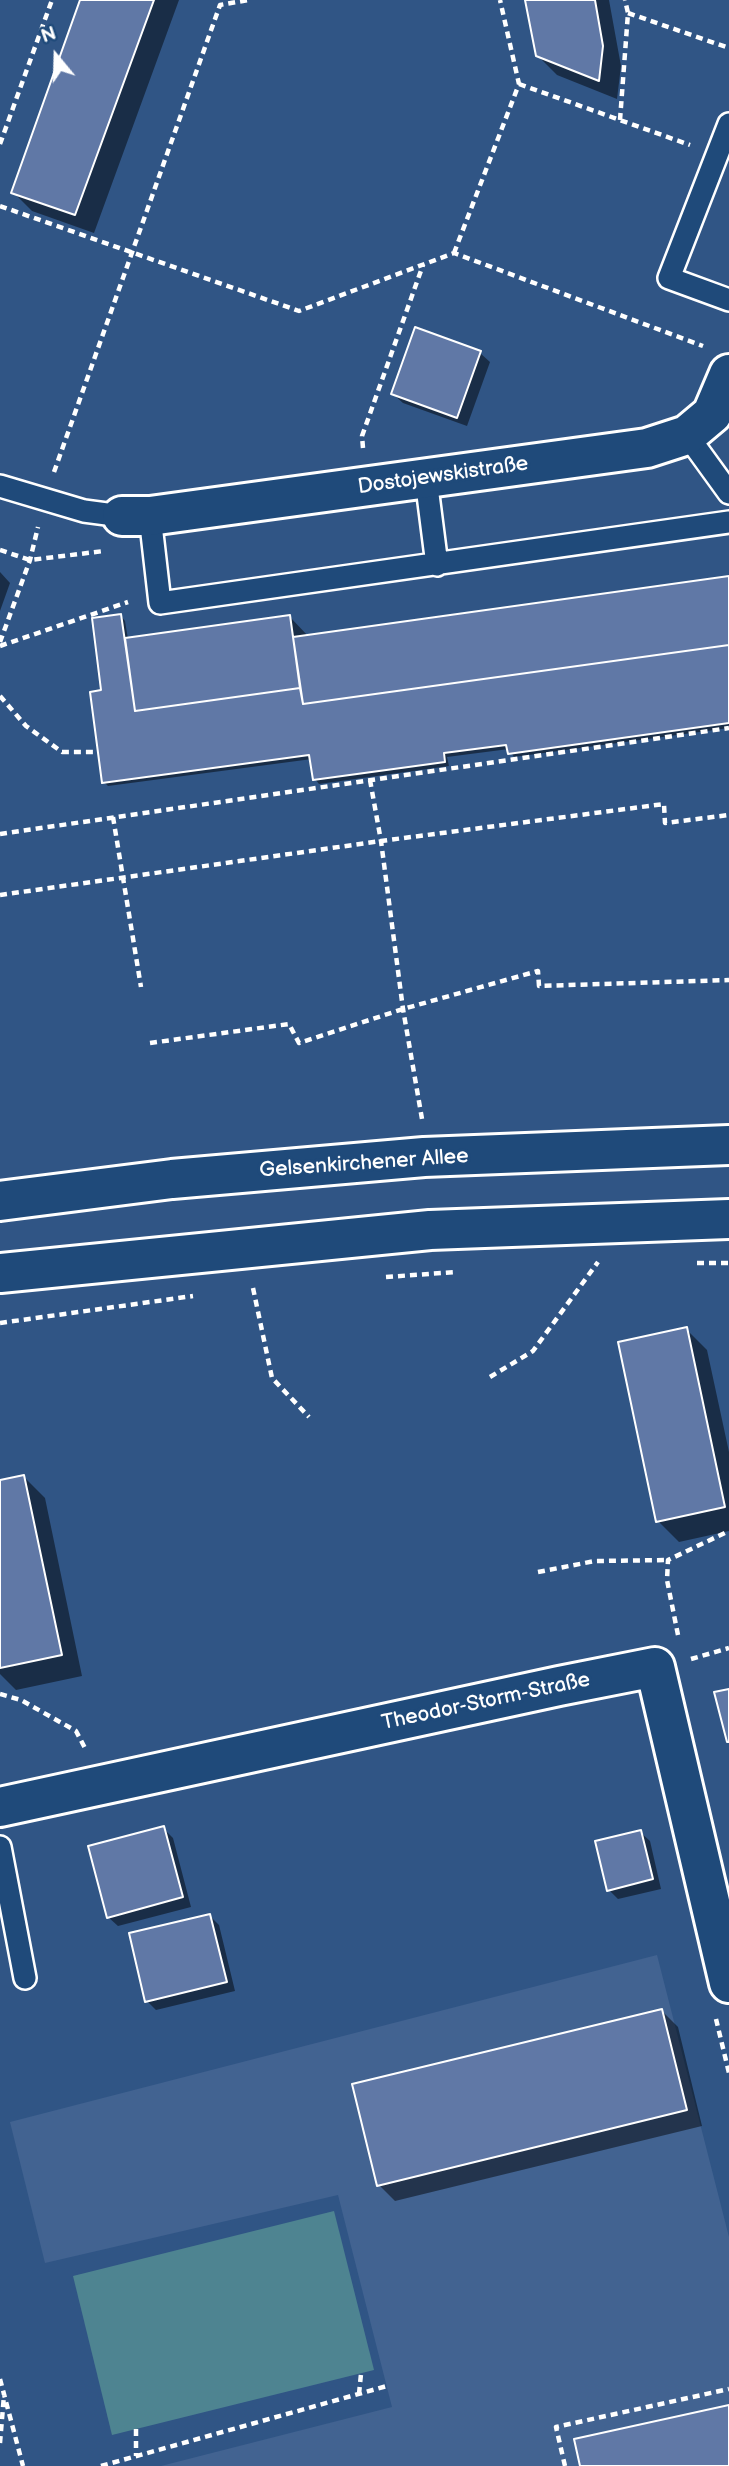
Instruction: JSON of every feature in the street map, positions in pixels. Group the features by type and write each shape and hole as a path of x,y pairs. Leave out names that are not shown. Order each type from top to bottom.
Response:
{"street":[{"name":"Dostojewskistraße","path":"142,526 368,487 647,448 687,435 712,414 722,363"},
{"name":"Gelsenkirchener Allee","path":"0,1201 172,1180 424,1157 729,1145"},
{"path":"0,1273 430,1230 729,1219"},
{"name":"Theodor-Storm-Straße","path":"0,1807 545,1688 655,1667 721,1995"}],"lane":[{"path":"729,124 669,278 729,300"},
{"path":"687,435 729,493"},
{"path":"426,479 438,565"},
{"path":"0,486 142,526 160,603 729,522"},
{"path":"0,1847 25,1979"}],"path":[{"path":"0,144 52,0"},
{"path":"0,644 30,560 44,500 220,5 248,0"},
{"path":"454,253 519,84 500,0"},
{"path":"620,120 628,13 625,0"},
{"path":"628,13 729,48"},
{"path":"519,84 717,154"},
{"path":"0,206 299,311 454,253 722,363"},
{"path":"368,487 362,436 423,265"},
{"path":"0,550 30,560 142,526"},
{"path":"0,644 159,592"},
{"path":"0,696 26,726 62,752 98,752"},
{"path":"0,834 729,728"},
{"path":"370,780 422,1121 424,1157"},
{"path":"0,895 664,804 665,823 729,815"},
{"path":"113,817 141,987"},
{"path":"150,1043 289,1024 299,1044 403,1009 538,971 540,986 729,980"},
{"path":"430,1230 430,1274"},
{"path":"491,1377 533,1351 599,1260 587,1261"},
{"path":"690,1262 729,1263"},
{"path":"376,1278 457,1271"},
{"path":"267,1287 253,1288 272,1378 309,1417"},
{"path":"0,1323 198,1296"},
{"path":"538,1572 595,1562 668,1560"},
{"path":"685,1661 729,1648"},
{"path":"0,1694 21,1700 76,1731 86,1751 94,1787"},
{"path":"721,1995 729,2073"},
{"path":"359,2394 360,2374"},
{"path":"0,2379 23,2466"},
{"path":"101,2466 387,2386"},
{"path":"565,2466 556,2427 729,2389"},
{"path":"0,2443 4,2390"},
{"path":"136,2429 136,2456"}],"shaded area":[{"path":"657,1955 729,2237 729,2466 161,2466 392,2407 338,2195 45,2263 10,2122"}],"green space":[{"path":"334,2211 374,2370 112,2435 73,2276"}],"building":[{"path":"80,0 154,0 75,215 11,193"},
{"path":"525,0 595,0 603,46 599,81 536,56"},
{"path":"415,327 481,351 457,418 391,394"},
{"path":"729,576 729,645 303,704 293,637"},
{"path":"121,614 135,711 300,688 303,704 729,645 729,723 508,754 506,745 444,753 445,762 313,780 309,755 102,783 90,692 101,690 92,618"},
{"path":"290,615 300,688 135,711 125,638"},
{"path":"687,1327 725,1507 656,1522 618,1342"},
{"path":"24,1475 62,1655 0,1668 0,1480"},
{"path":"729,1689 729,1742 727,1742 714,1692"},
{"path":"164,1826 183,1897 107,1918 88,1846"},
{"path":"641,1830 653,1879 607,1891 595,1841"},
{"path":"210,1914 227,1982 145,2002 129,1933"},
{"path":"662,2009 687,2110 377,2186 352,2084"},
{"path":"729,2405 729,2466 580,2466 574,2439"}]}
